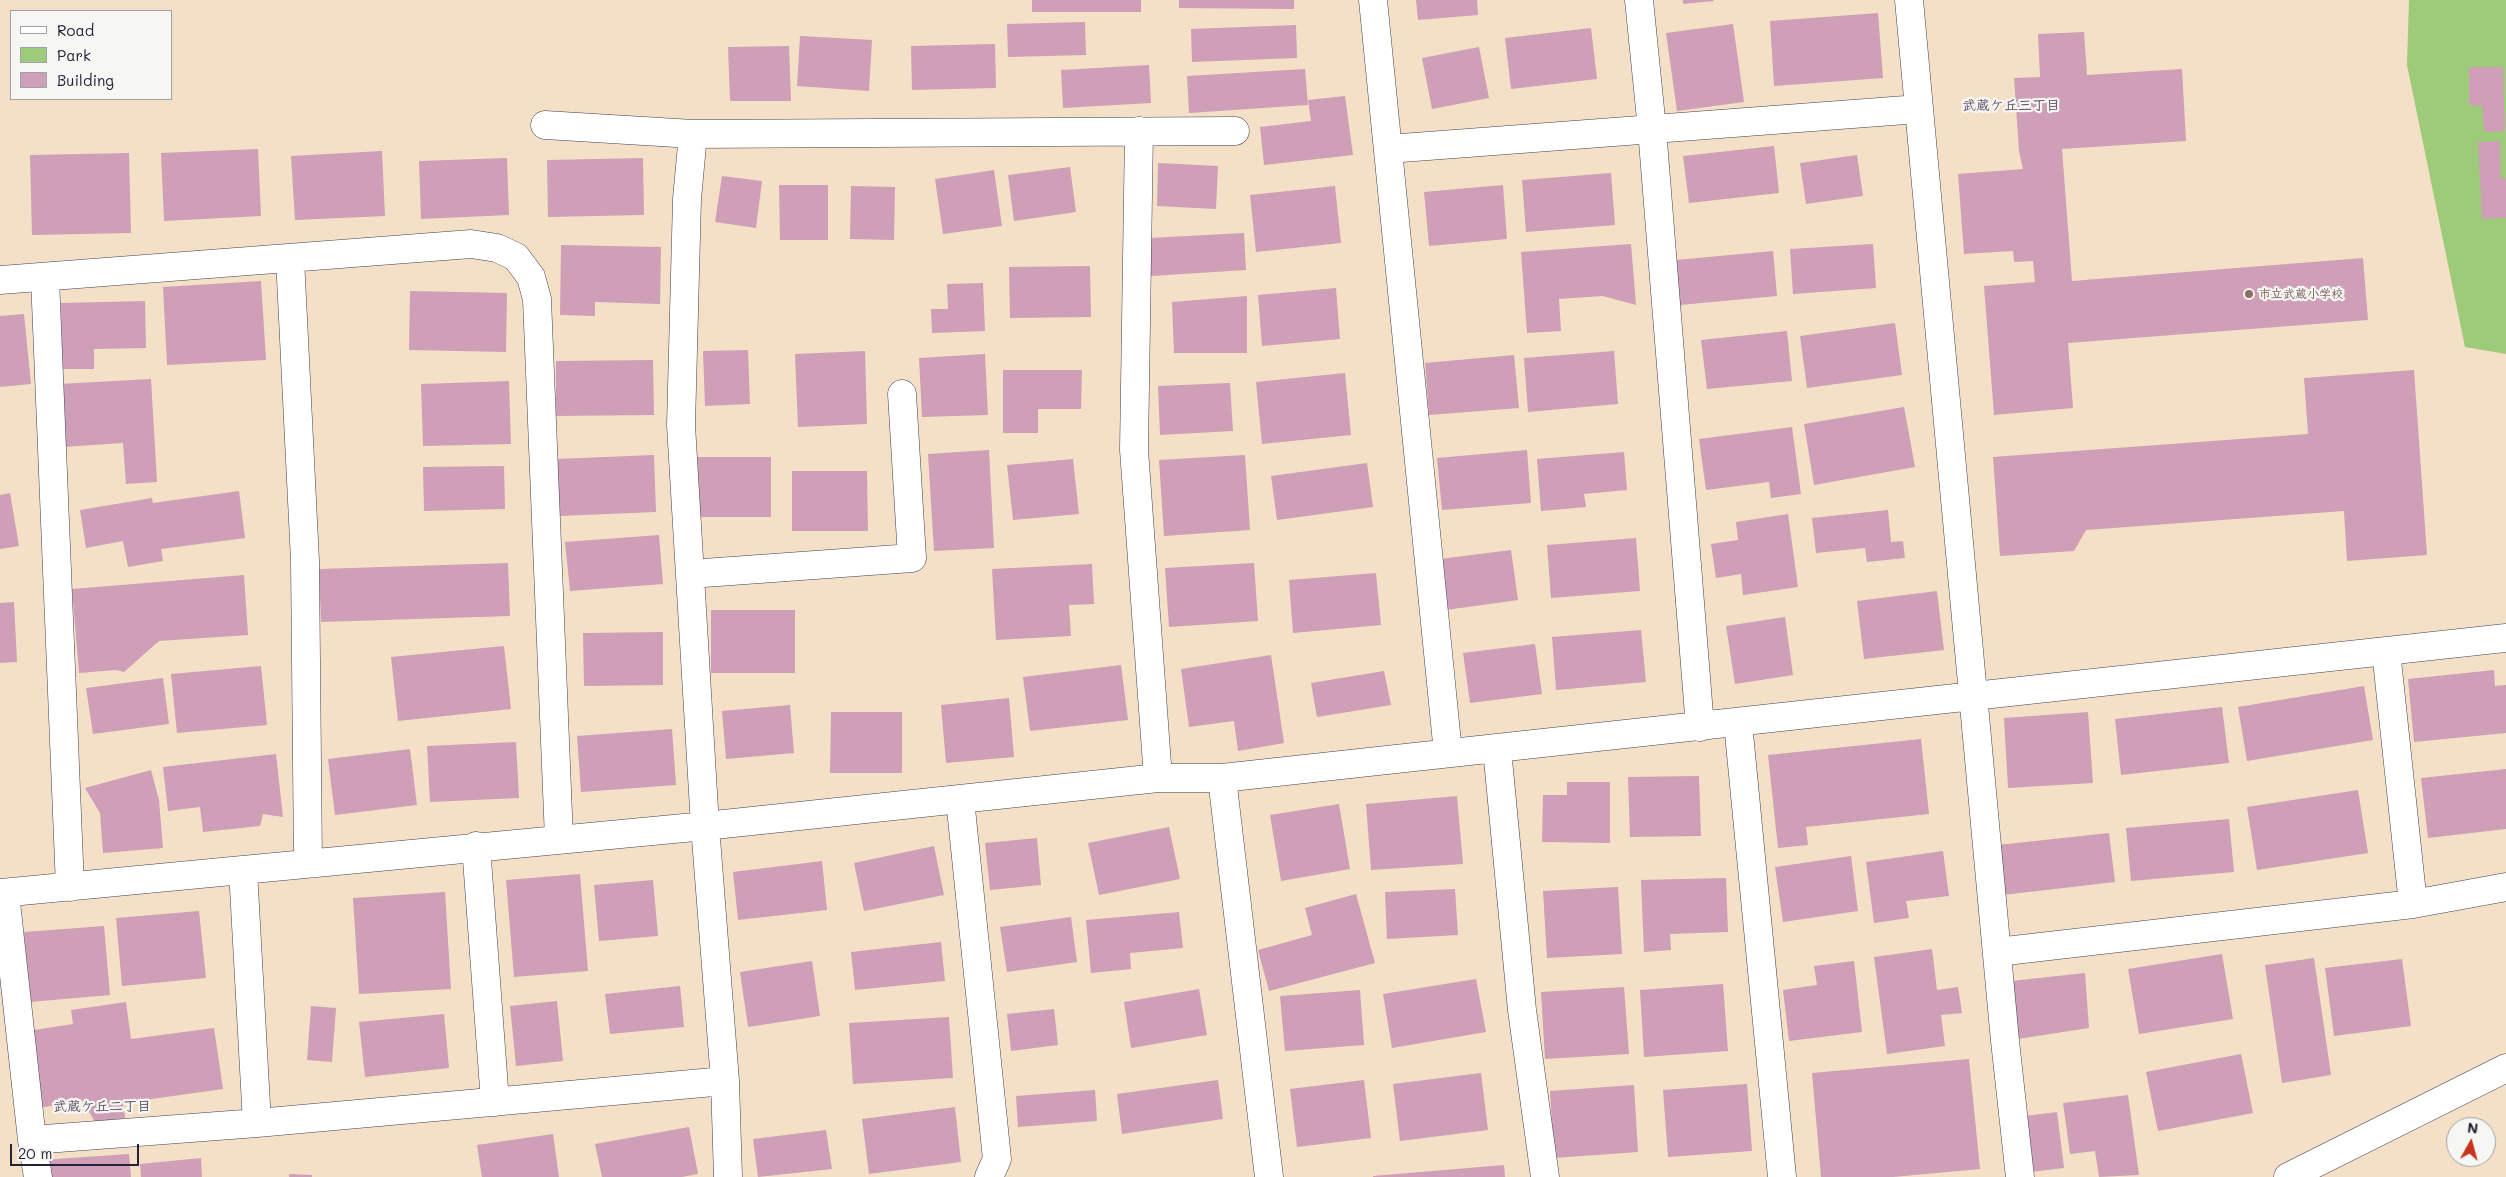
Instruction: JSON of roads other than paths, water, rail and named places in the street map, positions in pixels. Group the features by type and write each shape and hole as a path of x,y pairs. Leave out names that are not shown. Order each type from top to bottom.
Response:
{"street":[{"path":"1373,0 1448,753"},
{"path":"1639,0 1652,129 1700,727"},
{"path":"1909,0 1997,952 2020,1177"},
{"path":"1388,149 1919,109"},
{"path":"544,125 693,134 1235,131"},
{"path":"1139,131 1134,450 1158,778"},
{"path":"693,134 686,199 681,425 705,826 725,1081 728,1177"},
{"path":"0,280 471,244 497,248 516,257 531,277 536,299 559,838"},
{"path":"290,258 305,561 308,863"},
{"path":"45,278 70,887"},
{"path":"690,574 912,558 902,394"},
{"path":"38,1177 3,893 559,838 705,826 1158,778 1222,778 2506,638"},
{"path":"2386,651 2413,904"},
{"path":"1738,723 1782,1177"},
{"path":"1497,749 1522,1010 1545,1177"},
{"path":"1222,778 1269,1177"},
{"path":"960,799 997,1159 989,1177"},
{"path":"476,846 495,1102"},
{"path":"243,870 257,1123"},
{"path":"1997,952 2413,904 2506,887"},
{"path":"2288,1177 2506,1068"},
{"path":"32,1140 257,1123 725,1081"}],"place":[{"name":"市立武蔵小学校","path":"2249,294"}],"district":[{"name":"武蔵ケ丘三丁目","path":"2011,106"},
{"name":"武蔵ケ丘二丁目","path":"102,1107"}]}
